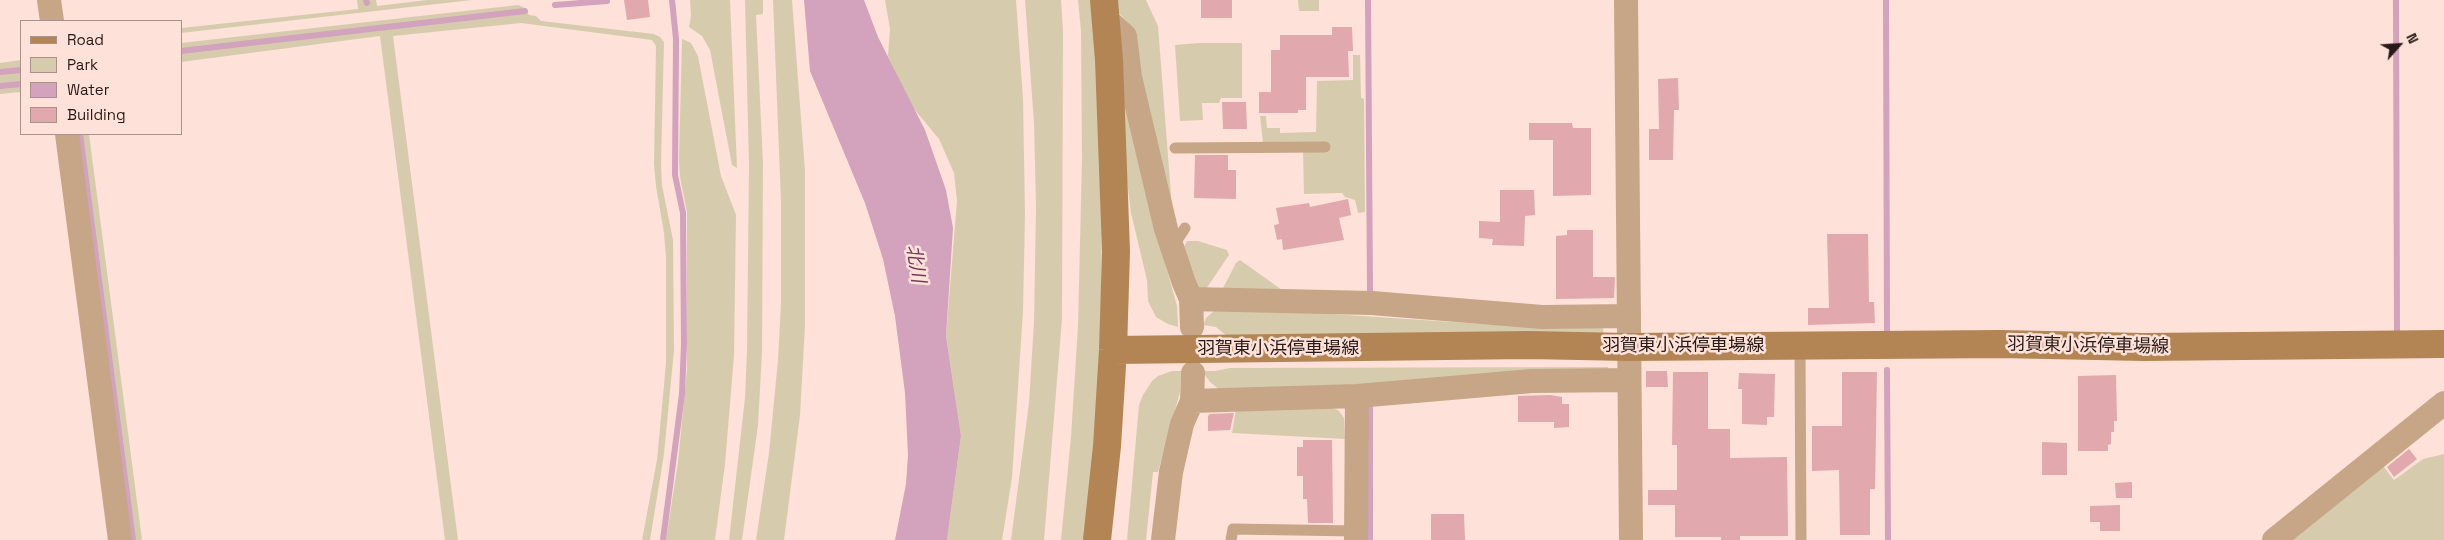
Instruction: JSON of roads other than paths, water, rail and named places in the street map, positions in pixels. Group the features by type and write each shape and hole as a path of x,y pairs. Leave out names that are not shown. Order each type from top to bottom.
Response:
{"main road":[{"path":"1097,540 1107,446 1113,350 1116,251 1105,9"},
{"name":"羽賀東小浜停車場線","path":"1113,350 1529,345 1628,347 2000,344 2154,347 2444,344"}],"street":[{"path":"49,0 52,20"},
{"path":"1626,0 1631,540"},
{"path":"1105,9 1125,36 1130,77 1178,238 1192,299 1192,327"},
{"path":"66,135 120,540"},
{"path":"1192,299 1372,303 1542,317 1628,316"},
{"path":"1163,540 1172,472 1182,424 1192,401 1194,373"},
{"path":"1192,401 1357,396 1532,381 1629,380"},
{"path":"1356,536 1357,396"},
{"path":"2274,540 2444,403"}],"lane":[{"path":"1175,148 1325,147"},
{"path":"1800,346 1801,540"},
{"path":"1231,540 1233,529 1356,536"}],"water":[{"name":"北川","path":"804,0 864,0 878,37 925,130 946,190 953,228 946,336 961,436 947,540 895,540 906,484 908,455 905,393 895,316 883,259 865,203 810,71"}],"waterway":[{"path":"663,540 682,394 684,344 683,213 675,175 676,39 672,0"},
{"path":"1368,0 1370,291"},
{"path":"1886,0 1887,333"},
{"path":"2396,0 2397,332"},
{"path":"555,5 607,1"},
{"path":"182,51 525,11"},
{"path":"0,72 20,70"},
{"path":"0,86 20,84"},
{"path":"80,135 133,540"},
{"path":"1887,370 1888,540"},
{"path":"1370,406 1370,540"}]}
